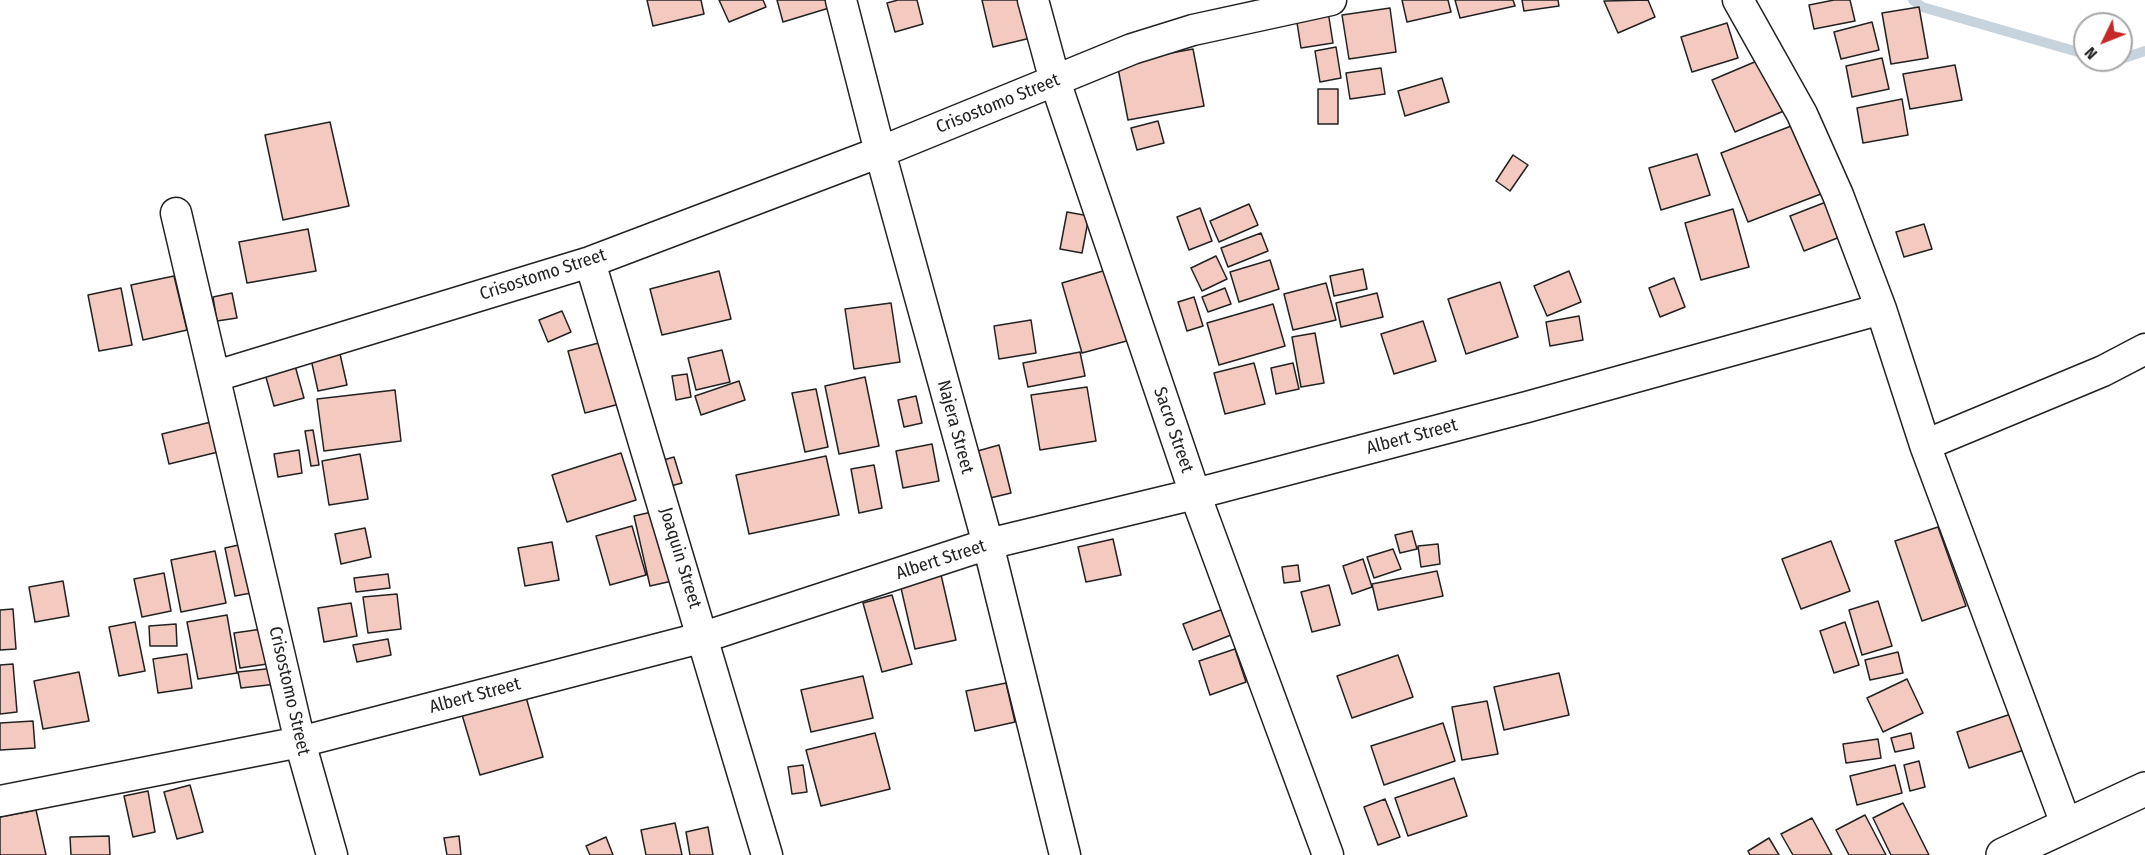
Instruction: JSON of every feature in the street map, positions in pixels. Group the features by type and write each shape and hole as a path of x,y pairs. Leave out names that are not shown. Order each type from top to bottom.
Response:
{"main road":[{"path":"2003,855 2145,789"}],"street":[{"name":"Najera Street","path":"841,0 880,152 988,544 1065,855"},
{"name":"Sacro Street","path":"1034,0 1055,81 1195,494 1328,855"},
{"name":"Crisostomo Street","path":"332,855 300,742 216,376 590,261 880,152 1132,49 1193,30 1331,0"},
{"path":"1737,0 1802,114 1838,195 1881,309 1925,445 2066,824"},
{"path":"176,213 216,376"},
{"name":"Joaquin Street","path":"590,261 704,637 767,855"},
{"name":"Albert Street","path":"0,801 300,742 704,637 988,544 1195,494 1527,407 1881,309"},
{"path":"1925,445 2103,371 2145,349"}],"building":[{"path":"647,0 701,0 704,14 653,26"},
{"path":"719,0 763,0 766,7 729,22"},
{"path":"777,0 838,0 839,5 783,22"},
{"path":"898,0 917,0 923,24 895,32 887,3"},
{"path":"982,0 1030,0 1039,36 993,47"},
{"path":"1402,0 1448,0 1451,12 1407,22"},
{"path":"1455,0 1513,0 1515,6 1460,18"},
{"path":"1522,0 1558,0 1559,6 1524,11"},
{"path":"1648,0 1655,17 1618,33 1604,1"},
{"path":"1834,0 1850,0 1855,21 1814,29 1809,5"},
{"path":"1327,5 1333,43 1301,48 1295,10"},
{"path":"1919,7 1928,58 1891,64 1882,13"},
{"path":"1390,8 1396,52 1349,59 1342,15"},
{"path":"1872,22 1879,50 1841,59 1834,32"},
{"path":"1727,23 1738,58 1692,72 1681,37"},
{"path":"1336,47 1341,78 1320,82 1315,51"},
{"path":"1193,49 1204,106 1128,120 1117,63"},
{"path":"1764,58 1786,110 1735,132 1712,80"},
{"path":"1882,58 1889,89 1852,97 1846,66"},
{"path":"1955,65 1962,100 1910,109 1903,74"},
{"path":"1381,68 1385,94 1350,99 1346,73"},
{"path":"1442,78 1449,102 1405,116 1398,91"},
{"path":"1318,89 1338,89 1338,124 1318,124"},
{"path":"1902,99 1908,135 1863,143 1857,108"},
{"path":"1158,121 1164,143 1137,150 1131,128"},
{"path":"330,122 349,206 283,220 265,135"},
{"path":"1799,123 1826,192 1748,222 1721,153"},
{"path":"1697,154 1710,195 1661,210 1649,168"},
{"path":"1513,155 1528,165 1510,191 1496,181"},
{"path":"1826,202 1840,237 1804,251 1790,216"},
{"path":"1249,204 1258,225 1219,242 1210,221"},
{"path":"1200,208 1212,241 1189,250 1177,217"},
{"path":"1733,209 1749,267 1701,280 1685,223"},
{"path":"1067,212 1089,216 1082,253 1060,249"},
{"path":"1924,224 1932,249 1904,257 1896,232"},
{"path":"308,229 316,271 247,283 239,242"},
{"path":"1261,233 1268,251 1228,267 1221,248"},
{"path":"1216,256 1227,279 1202,291 1191,268"},
{"path":"1270,260 1279,289 1239,302 1230,272"},
{"path":"1113,268 1134,339 1082,353 1062,283"},
{"path":"1363,269 1367,289 1334,296 1330,276"},
{"path":"719,271 731,319 662,335 650,289"},
{"path":"1569,271 1581,302 1547,316 1534,286"},
{"path":"174,276 187,330 143,340 131,285"},
{"path":"1674,278 1685,307 1660,317 1649,288"},
{"path":"1500,282 1518,337 1466,354 1448,299"},
{"path":"1326,283 1336,320 1293,330 1284,294"},
{"path":"121,288 132,345 99,351 88,295"},
{"path":"1225,288 1231,304 1208,312 1202,297"},
{"path":"232,293 237,318 217,321 213,297"},
{"path":"1377,293 1383,317 1341,327 1336,303"},
{"path":"1194,297 1203,326 1187,331 1178,302"},
{"path":"891,303 900,362 854,369 845,309"},
{"path":"1273,304 1285,346 1219,365 1207,323"},
{"path":"562,311 571,332 548,342 539,320"},
{"path":"1579,316 1583,340 1550,346 1546,322"},
{"path":"1031,320 1036,353 999,359 994,326"},
{"path":"1423,321 1436,361 1394,374 1381,334"},
{"path":"1315,333 1324,383 1301,387 1292,337"},
{"path":"610,340 627,402 585,413 568,351"},
{"path":"338,345 347,385 318,391 309,350"},
{"path":"722,350 730,382 696,390 688,358"},
{"path":"1080,352 1085,376 1028,387 1023,363"},
{"path":"294,362 304,398 274,406 264,370"},
{"path":"1254,363 1265,404 1225,414 1214,373"},
{"path":"1293,363 1299,389 1276,394 1271,368"},
{"path":"687,374 691,397 676,400 672,376"},
{"path":"865,377 879,446 839,454 825,386"},
{"path":"739,381 745,400 701,415 695,396"},
{"path":"1087,387 1096,441 1040,450 1031,395"},
{"path":"816,389 828,447 805,452 792,393"},
{"path":"395,390 401,441 324,451 317,399"},
{"path":"916,396 922,423 904,427 898,400"},
{"path":"211,422 218,452 169,464 162,434"},
{"path":"313,430 319,465 311,466 305,431"},
{"path":"932,444 939,481 903,488 896,451"},
{"path":"999,445 1011,493 986,499 974,452"},
{"path":"299,450 302,473 278,477 274,454"},
{"path":"621,453 636,500 567,522 552,475"},
{"path":"360,454 368,499 329,505 322,461"},
{"path":"826,456 839,515 749,534 736,475"},
{"path":"674,457 682,483 667,487 660,461"},
{"path":"874,465 882,508 859,513 851,469"},
{"path":"665,509 681,579 650,586 634,516"},
{"path":"632,526 646,575 610,585 596,536"},
{"path":"1938,527 1966,606 1922,621 1895,541"},
{"path":"365,528 371,557 341,564 335,534"},
{"path":"1412,531 1417,549 1400,553 1395,535"},
{"path":"1113,539 1121,575 1086,582 1078,547"},
{"path":"1831,541 1850,591 1801,609 1782,559"},
{"path":"252,542 262,591 235,596 225,548"},
{"path":"552,542 559,580 525,586 518,548"},
{"path":"1438,544 1440,564 1421,567 1418,546"},
{"path":"1393,549 1401,569 1374,578 1367,557"},
{"path":"215,551 226,603 181,612 171,560"},
{"path":"1363,559 1372,587 1352,594 1343,566"},
{"path":"1298,565 1300,581 1284,583 1282,567"},
{"path":"939,566 956,640 915,649 898,575"},
{"path":"1437,571 1443,596 1378,610 1372,584"},
{"path":"164,573 171,611 142,617 134,579"},
{"path":"388,574 390,588 356,592 354,578"},
{"path":"63,581 69,616 35,622 29,587"},
{"path":"1329,585 1340,625 1312,632 1301,592"},
{"path":"397,594 401,629 368,633 363,597"},
{"path":"892,595 912,664 882,672 863,603"},
{"path":"1878,601 1892,646 1862,655 1849,610"},
{"path":"351,603 357,636 324,642 318,608"},
{"path":"1226,608 1236,633 1193,650 1183,624"},
{"path":"13,609 16,649 0,650 0,610"},
{"path":"227,615 237,673 198,679 187,622"},
{"path":"135,622 145,671 119,676 109,627"},
{"path":"1845,622 1859,665 1834,673 1820,631"},
{"path":"176,624 177,646 150,646 149,626"},
{"path":"269,628 274,663 240,668 234,633"},
{"path":"388,639 391,655 357,662 353,645"},
{"path":"1235,649 1246,682 1210,695 1199,661"},
{"path":"1898,652 1903,673 1870,680 1865,660"},
{"path":"187,654 192,688 158,693 153,659"},
{"path":"1398,655 1413,697 1352,718 1337,676"},
{"path":"13,664 17,712 0,714 0,665"},
{"path":"275,668 277,684 241,688 238,672"},
{"path":"79,672 89,721 43,729 34,681"},
{"path":"1559,673 1569,715 1504,730 1494,687"},
{"path":"863,676 873,718 811,732 801,690"},
{"path":"1907,679 1923,713 1883,732 1867,698"},
{"path":"1006,683 1015,722 975,731 966,691"},
{"path":"524,690 543,757 480,775 460,708"},
{"path":"1487,701 1498,754 1462,760 1452,707"},
{"path":"2011,714 2024,750 1969,768 1957,732"},
{"path":"33,721 35,748 0,750 0,723"},
{"path":"1443,723 1455,761 1384,785 1371,746"},
{"path":"875,733 890,789 821,806 806,750"},
{"path":"1911,733 1914,748 1895,752 1891,738"},
{"path":"1878,739 1881,758 1846,763 1843,744"},
{"path":"1919,761 1925,787 1910,791 1904,765"},
{"path":"803,765 807,792 792,794 788,767"},
{"path":"1895,765 1902,793 1857,805 1850,776"},
{"path":"1454,778 1467,816 1408,836 1395,798"},
{"path":"190,785 203,832 177,839 164,792"},
{"path":"148,791 155,832 133,837 124,796"},
{"path":"1385,799 1400,837 1378,845 1364,807"},
{"path":"1903,803 1929,855 1891,855 1873,818"},
{"path":"36,810 46,855 0,855 0,817"},
{"path":"1865,815 1886,855 1849,855 1836,830"},
{"path":"1812,818 1832,855 1793,855 1781,834"},
{"path":"675,823 682,855 646,855 641,830"},
{"path":"708,827 713,855 690,855 686,832"},
{"path":"109,836 110,855 71,855 70,837"},
{"path":"459,836 461,855 447,855 444,838"},
{"path":"606,837 613,855 590,855 586,846"},
{"path":"1769,838 1779,855 1750,855 1748,851"}],"waterway":[{"path":"1913,0 1922,7 2073,51"},
{"path":"2133,55 2145,51"}]}
